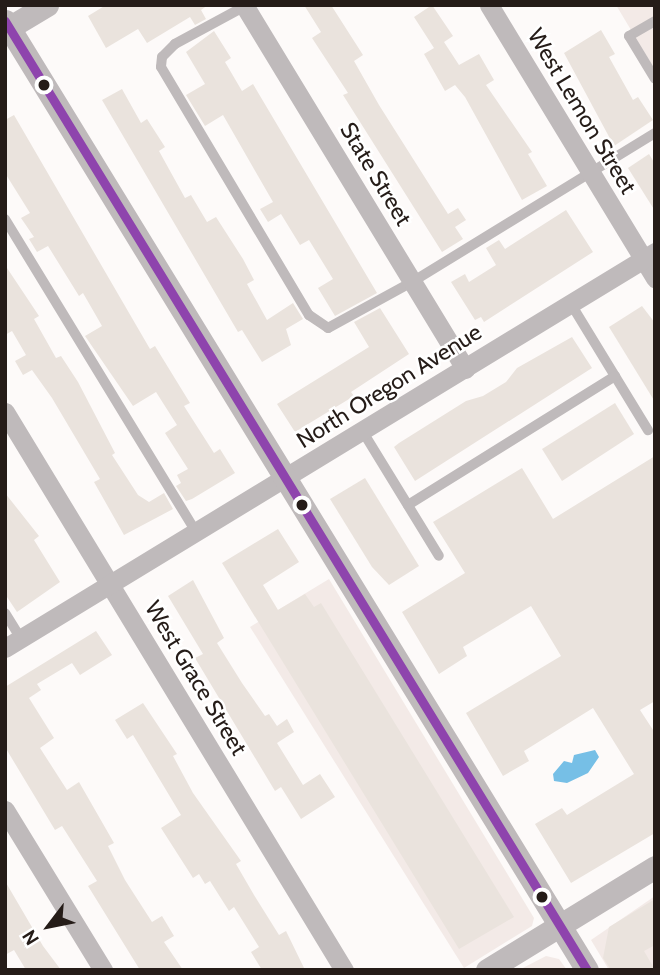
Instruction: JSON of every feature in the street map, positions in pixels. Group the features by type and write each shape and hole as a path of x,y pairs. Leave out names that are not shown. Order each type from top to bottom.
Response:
{"street":[{"path":"47,5 7,26 587,970"},
{"name":"West Lemon Street","path":"489,5 592,173 649,256 655,278"},
{"name":"State Street","path":"245,6 465,369"},
{"name":"North Oregon Avenue","path":"13,644 649,256"},
{"name":"West Grace Street","path":"5,412 344,970"},
{"path":"5,810 103,970"},
{"path":"487,970 655,867"}],"lane":[{"path":"245,6 174,44 162,57 161,67 213,158 316,323 328,328 340,324 412,282 655,133"},
{"path":"655,21 629,36 655,79"},
{"path":"5,219 196,533"},
{"path":"571,304 648,430"},
{"path":"408,505 615,376"},
{"path":"363,432 439,556"},
{"path":"5,613 13,644"}],"shaded area":[{"path":"616,5 655,5 655,70"},
{"path":"329,579 534,918 532,926 464,968 250,627"},
{"path":"655,896 655,970 609,970 591,940"},
{"path":"546,956 559,959 567,970 519,970"}],"water":[{"path":"595,750 599,757 588,773 567,783 554,781 553,774 564,761 572,763 574,755"}],"building":[{"path":"106,5 208,5 201,10 206,19 195,25 190,17 147,43 138,29 106,48 88,16"},
{"path":"304,5 331,5 363,55 354,61 379,105 448,214 458,208 466,220 455,227 463,239 442,252 343,95 348,93 312,38 321,32"},
{"path":"432,5 453,36 444,42 459,65 479,54 494,80 486,85 532,152 528,154 547,186 522,200 465,97 455,85 445,91 424,54 434,48 414,17"},
{"path":"601,30 615,54 609,57 633,100 638,97 653,120 614,146 564,53"},
{"path":"214,31 231,58 225,62 242,91 253,84 377,293 335,316 318,288 333,279 309,240 300,245 281,214 268,222 260,209 273,202 223,115 205,126 186,95 205,84 186,52"},
{"path":"122,89 141,123 147,119 165,147 159,151 185,198 191,195 207,222 216,217 243,259 254,280 247,284 267,320 293,303 303,319 286,329 291,345 262,362 242,330 238,332 102,100"},
{"path":"14,115 150,349 155,346 190,403 184,406 214,453 220,449 235,473 192,499 186,501 176,486 181,483 177,475 188,469 165,433 177,425 156,392 133,406 85,336 102,326 83,293 79,296 48,246 37,252 29,239 34,237 21,218 30,213 5,173 5,120"},
{"path":"649,154 655,164 655,211 628,168"},
{"path":"566,210 593,252 484,322 481,317 475,320 451,282 465,274 469,282 496,265 486,248 499,240 505,249"},
{"path":"5,265 39,316 34,319 56,358 61,356 78,382 115,453 112,455 138,495 149,502 164,493 173,509 124,535 94,482 100,479 52,398 32,370 23,375 15,361 26,355 12,331 5,335"},
{"path":"642,306 655,323 655,402 609,327"},
{"path":"380,308 409,354 351,392 354,396 295,432 277,404 369,347 354,322"},
{"path":"572,337 592,368 415,481 394,447 466,401 483,396 506,382 517,368"},
{"path":"615,403 634,434 562,481 542,449"},
{"path":"655,456 655,701 640,710 655,733 655,833 571,883 535,824 562,808 567,815 634,774 593,708 524,751 529,761 503,776 466,713 561,656 531,606 463,647 467,656 439,674 402,612 465,573 433,522 522,468 553,519"},
{"path":"365,478 419,566 389,585 372,567 330,499"},
{"path":"5,493 39,536 34,540 60,582 17,612 5,594"},
{"path":"278,529 299,562 263,585 278,610 305,594 314,607 321,603 514,917 459,949 222,563"},
{"path":"193,580 224,638 217,643 242,683 265,716 269,714 277,726 287,719 294,732 277,743 303,785 320,774 335,797 301,819 281,787 275,791 195,658 203,654 168,596"},
{"path":"96,631 112,655 80,675 72,663 37,684 41,690 29,698 54,738 40,748 67,790 79,782 114,843 108,846 125,880 152,922 162,916 174,936 164,942 183,970 140,970 88,886 97,881 62,826 55,830 5,747 5,687"},
{"path":"143,703 177,754 173,756 193,793 241,861 236,864 254,895 279,935 286,931 305,970 262,970 251,952 259,947 234,907 229,911 210,881 205,884 199,874 193,878 161,828 181,815 133,735 127,739 115,720"},
{"path":"5,881 43,946 61,970 26,970 14,950 5,955"},
{"path":"655,899 655,945 644,951 655,970 611,970 603,958 609,927"}],"transit line":[{"path":"5,21 587,970"}]}
